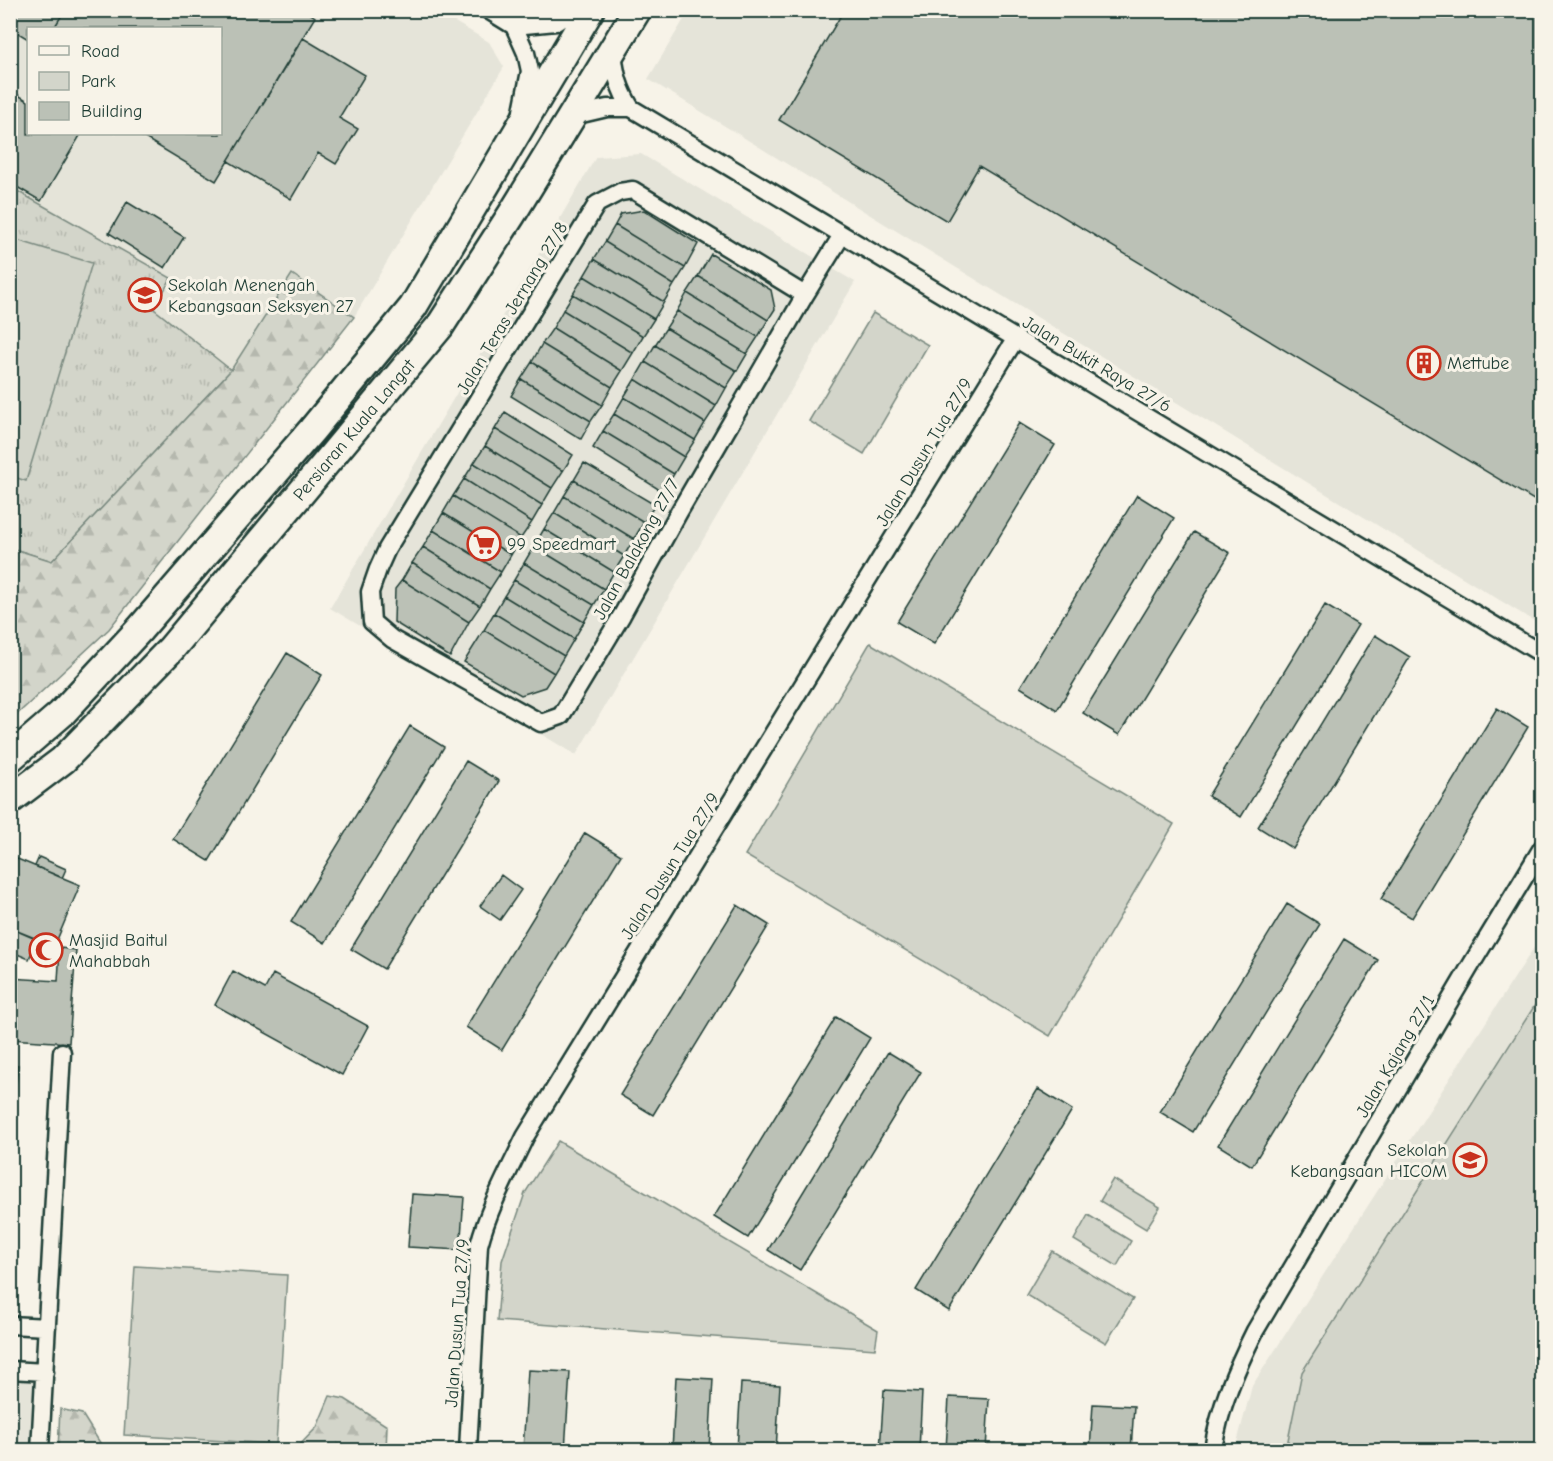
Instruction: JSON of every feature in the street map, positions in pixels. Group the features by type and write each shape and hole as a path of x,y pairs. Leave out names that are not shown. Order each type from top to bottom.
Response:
{"main road":[{"name":"Persiaran Kuala Langat","path":"10,758 61,714 140,629 312,430 413,308 590,10"},
{"name":"Persiaran Kuala Langat","path":"10,800 63,760 171,649 440,326 637,10"},
{"path":"413,308 440,326"}],"street":[{"path":"488,10 514,26 526,53 530,71 523,110 512,139"},
{"path":"514,26 556,22 575,10"},
{"path":"613,51 615,75 621,92 631,108"},
{"path":"573,116 607,108 631,108"},
{"name":"Jalan Bukit Raya 27/6","path":"631,108 1542,654"},
{"name":"Jalan Teras Jernang 27/8","path":"392,639 372,621 370,592 387,549 597,204 620,192 633,190 805,295"},
{"name":"Jalan Balakong 27/7","path":"392,639 541,723 561,716 622,615 679,512 842,234"},
{"name":"Jalan Dusun Tua 27/9","path":"468,1450 479,1245 487,1216 505,1178 531,1127 1016,338"},
{"name":"Jalan Kajang 27/1","path":"1213,1450 1226,1394 1256,1331 1542,848"},
{"path":"40,1450 63,1052"},
{"path":"10,1325 47,1327"},
{"path":"10,1370 45,1372"}],"shaded area":[{"name":"Sekolah Menengah Kebangsaan Seksyen 27","path":"10,11 436,11 489,42 504,67 354,317 292,274 231,370 11,548"},
{"name":"Mettube","path":"689,11 1542,11 1542,626 648,79"},
{"path":"641,154 855,282 576,755 330,608 596,157"},
{"name":"Sekolah Kebangsaan HICOM","path":"1542,935 1542,1450 1235,1450 1252,1386"},
{"path":"10,1380 35,1382 32,1450 11,1450"}],"green space":[{"path":"10,187 171,278 154,309 231,370 52,561 11,548"},
{"path":"10,238 92,263 26,481 11,476"},
{"path":"292,274 354,317 109,629 11,720 11,548 52,561 231,370"},
{"path":"873,313 928,345 864,454 809,421"},
{"path":"870,643 1174,824 1050,1036 745,855"},
{"name":"Sekolah Kebangsaan HICOM","path":"1542,994 1542,1450 1286,1450 1302,1372"},
{"path":"558,1141 878,1330 875,1349 497,1321 502,1261 525,1193"},
{"path":"1113,1179 1160,1207 1146,1229 1100,1201"},
{"path":"1088,1215 1131,1241 1117,1266 1074,1240"},
{"path":"1052,1251 1133,1299 1106,1343 1026,1295"},
{"path":"135,1266 287,1275 276,1444 124,1435"},
{"path":"330,1396 345,1399 387,1426 386,1450 295,1450 317,1427"},
{"path":"60,1409 82,1414 102,1446 115,1450 58,1450"}],"building":[{"path":"12,10 65,10 55,27 27,27 27,38 10,28"},
{"path":"65,10 305,10 315,17 216,181 140,135 222,135 222,27 55,27"},
{"name":"Mettube","path":"844,10 1542,10 1542,505 979,166 947,221 779,120"},
{"path":"303,38 365,75 339,118 358,129 336,164 318,153 291,199 228,161"},
{"path":"10,90 27,100 27,135 80,135 41,201 10,183"},
{"path":"127,202 184,237 165,268 109,233"},
{"path":"644,210 698,244 685,268 615,225 621,214"},
{"path":"615,225 685,268 674,285 605,242"},
{"path":"605,242 674,285 664,302 594,259"},
{"path":"711,254 771,290 775,309 768,320 698,276"},
{"path":"594,259 664,302 654,319 584,276"},
{"path":"584,276 654,319 643,336 573,294"},
{"path":"698,276 768,320 758,337 687,293"},
{"path":"687,293 758,337 747,354 677,311"},
{"path":"573,294 643,336 633,353 563,310"},
{"path":"563,310 633,353 622,371 553,328"},
{"path":"677,311 747,354 737,371 666,328"},
{"path":"553,328 622,371 612,387 542,344"},
{"path":"666,328 737,371 726,388 655,345"},
{"path":"542,344 612,387 602,405 532,362"},
{"path":"655,345 726,388 716,406 645,362"},
{"path":"532,362 602,405 591,421 521,379"},
{"path":"645,362 716,406 705,423 635,379"},
{"path":"521,379 591,421 581,439 511,396"},
{"path":"635,379 705,423 695,440 624,397"},
{"path":"624,397 695,440 684,457 614,414"},
{"path":"505,412 573,455 563,471 495,429"},
{"path":"614,414 684,457 674,474 603,431"},
{"path":"1019,423 1055,445 934,644 897,622"},
{"path":"495,429 563,471 552,488 485,446"},
{"path":"603,431 674,474 663,492 593,448"},
{"path":"485,446 552,488 542,505 474,463"},
{"path":"474,463 542,505 532,522 464,479"},
{"path":"584,463 655,505 644,522 574,480"},
{"path":"464,479 532,522 521,538 453,496"},
{"path":"574,480 644,522 634,539 564,496"},
{"path":"1137,495 1174,518 1057,710 1020,687"},
{"path":"453,496 521,538 511,555 443,513"},
{"path":"564,496 634,539 624,556 554,513"},
{"path":"443,513 511,555 501,572 433,530"},
{"path":"554,513 624,556 614,572 544,529"},
{"path":"544,529 614,572 604,589 534,546"},
{"path":"433,530 501,572 490,589 423,547"},
{"path":"1194,532 1230,553 1119,735 1083,713"},
{"path":"534,546 604,589 594,605 524,563"},
{"path":"423,547 490,589 480,606 412,563"},
{"path":"412,563 480,606 469,622 402,580"},
{"path":"524,563 594,605 584,622 514,580"},
{"path":"402,580 469,622 450,657 394,622 395,589"},
{"path":"514,580 584,622 574,639 504,596"},
{"path":"504,596 574,639 564,656 494,613"},
{"path":"1325,605 1358,625 1241,817 1208,796"},
{"path":"494,613 564,656 554,673 484,630"},
{"path":"484,630 554,673 545,687 521,695 464,662"},
{"path":"1375,635 1410,657 1293,849 1258,827"},
{"path":"287,653 322,675 209,861 173,839"},
{"path":"1497,708 1528,727 1412,918 1381,899"},
{"path":"410,726 444,747 325,943 291,922"},
{"path":"466,761 499,781 384,969 351,949"},
{"path":"585,833 621,855 502,1050 466,1027"},
{"path":"39,857 66,869 62,878 35,866"},
{"path":"15,858 80,885 54,947 10,928 10,870"},
{"path":"501,875 521,890 500,920 480,906"},
{"path":"1287,904 1320,924 1193,1132 1160,1112"},
{"path":"737,905 769,925 653,1115 620,1095"},
{"path":"10,928 37,939 29,959 10,951"},
{"path":"1344,939 1378,960 1252,1166 1218,1145"},
{"path":"60,948 76,950 69,1043 10,1039 10,978 58,981"},
{"path":"233,971 265,989 273,974 368,1026 342,1075 215,1005"},
{"path":"836,1017 870,1038 748,1238 714,1217"},
{"path":"888,1052 921,1072 800,1270 768,1250"},
{"path":"10,1064 18,1065 16,1085 10,1085"},
{"path":"10,1085 16,1085 15,1107 10,1106"},
{"path":"1038,1089 1072,1110 949,1311 916,1290"},
{"path":"10,1106 15,1107 14,1128 10,1128"},
{"path":"412,1194 464,1197 460,1250 408,1247"},
{"path":"528,1370 570,1372 565,1450 523,1450"},
{"path":"676,1377 713,1379 709,1450 672,1450"},
{"path":"741,1383 780,1385 776,1450 737,1450"},
{"path":"884,1390 922,1392 919,1450 880,1450"},
{"path":"949,1397 989,1399 986,1450 946,1450"},
{"path":"10,1404 15,1411 12,1450 10,1450"},
{"path":"1093,1404 1134,1406 1131,1450 1090,1450"}],"place":[{"name":"Sekolah Menengah Kebangsaan Seksyen 27","path":"145,295"},
{"name":"Mettube","path":"1424,363"},
{"name":"99 Speedmart","path":"484,544"},
{"name":"Masjid Baitul Mahabbah","path":"46,950"},
{"name":"Sekolah Kebangsaan HICOM","path":"1470,1160"}]}
